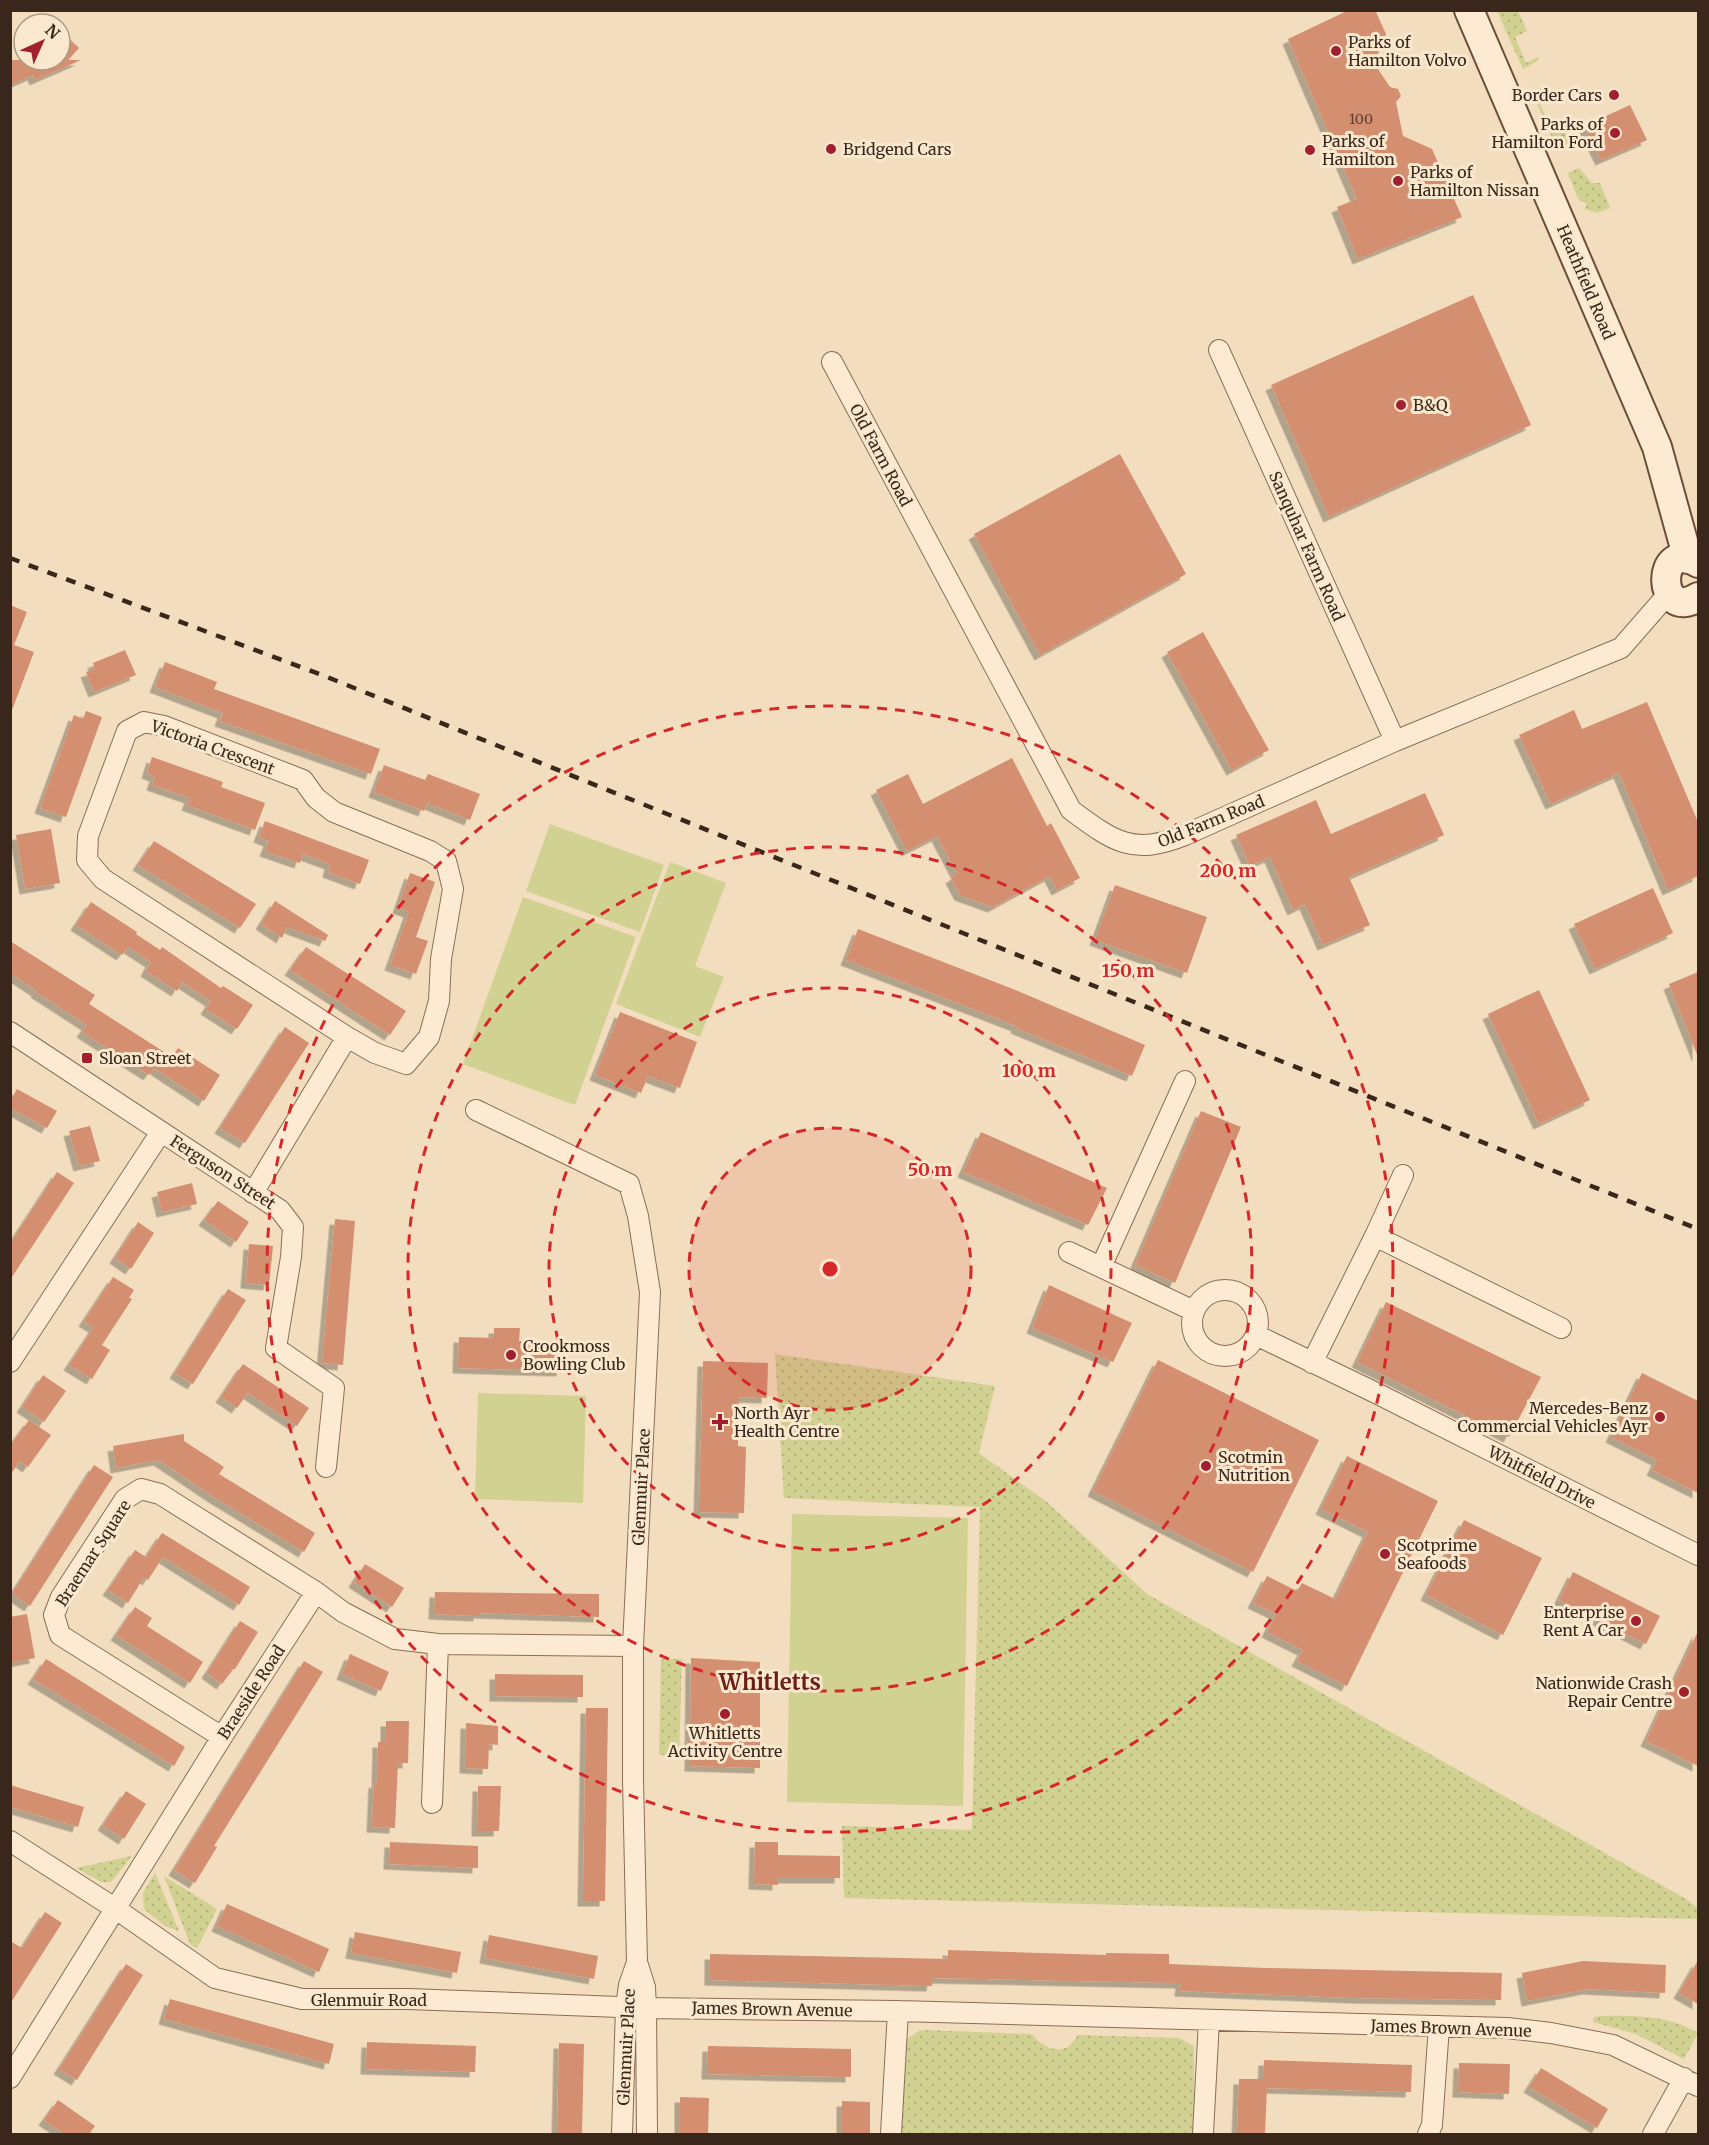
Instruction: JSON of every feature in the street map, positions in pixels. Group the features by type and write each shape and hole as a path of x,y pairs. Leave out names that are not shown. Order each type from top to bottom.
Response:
{"main road":[{"name":"Heathfield Road","path":"1469,10 1658,447 1693,561"},
{"path":"1690,598 1664,580 1665,573 1674,562 1693,561"}],"street":[{"name":"Sanquhar Farm Road","path":"1219,350 1395,741"},
{"name":"Old Farm Road","path":"832,362 1071,810 1102,834 1138,847 1163,844 1395,741 1621,648 1690,598"},
{"name":"Victoria Crescent","path":"144,722 164,726 303,780 316,798 334,812 430,850 446,861 453,889 441,959 439,1001 429,1037 406,1064 375,1053 347,1036 102,879 87,860 88,836 127,731 144,722"},
{"name":"Ferguson Street","path":"10,1032 254,1192 280,1210 293,1227 291,1257 276,1348 334,1388 326,1467"},
{"path":"254,1192 347,1036"},
{"path":"1101,1267 1185,1081"},
{"name":"Glenmuir Place","path":"476,1110 629,1184 638,1216 650,1292 633,1646 637,1962 645,1987 647,2134"},
{"path":"10,1362 161,1132"},
{"path":"1312,1363 1376,1236 1403,1175"},
{"path":"1376,1236 1561,1328"},
{"path":"1069,1252 1194,1311"},
{"path":"1226,1290 1238,1292 1252,1304 1257,1314 1256,1335 1250,1345 1240,1353 1229,1356 1210,1353 1201,1347 1195,1338 1192,1326 1194,1311 1201,1300 1215,1292 1226,1290"},
{"name":"Whitfield Drive","path":"1256,1335 1698,1555"},
{"name":"Braemar Square","path":"222,1737 60,1635 54,1615 61,1597 125,1499 141,1489 160,1494 316,1592"},
{"path":"316,1592 343,1612 395,1639 438,1644 633,1646"},
{"name":"Braeside Road","path":"116,1909 222,1737 316,1592"},
{"path":"432,1803 438,1644"},
{"name":"Glenmuir Road","path":"10,1841 116,1909 215,1978 302,1999 408,1999 646,2008"},
{"path":"10,2078 116,1909"},
{"name":"Glenmuir Place","path":"622,2134 626,2007 628,1985 637,1962"},
{"name":"James Brown Avenue","path":"646,2008 898,2011 1507,2028 1551,2033 1613,2045 1691,2082 1653,2134"},
{"path":"891,2134 898,2011"},
{"path":"1203,2134 1209,2020"},
{"path":"1428,2134 1432,2125 1439,2026"}],"green space":[{"path":"1497,11 1518,11 1527,31 1515,37 1526,63 1538,57 1539,60 1523,69"},
{"path":"1547,85 1552,98 1540,104 1551,129 1563,124 1569,140 1567,145 1557,149 1532,92"},
{"path":"1579,168 1592,183 1600,183 1610,208 1597,213 1585,209 1587,204 1578,199 1568,173"},
{"path":"550,824 664,865 640,932 526,891"},
{"path":"670,862 726,883 695,966 724,977 700,1037 616,1004"},
{"path":"523,897 636,937 575,1105 463,1064"},
{"path":"775,1354 995,1386 979,1453 1048,1503 1147,1594 1686,1899 1698,1908 1698,1919 844,1898 842,1826 972,1830 980,1507 784,1498"},
{"path":"478,1393 586,1396 583,1503 475,1499"},
{"path":"792,1514 968,1518 963,1806 787,1802"},
{"path":"661,1659 682,1659 679,1756 659,1755"},
{"path":"132,1856 111,1882 101,1882 76,1868"},
{"path":"155,1873 179,1931 165,1926 144,1909 143,1893"},
{"path":"164,1876 217,1909 197,1948 190,1944"},
{"path":"1640,2016 1664,2020 1698,2033 1684,2059 1636,2034 1593,2022 1594,2017"},
{"path":"920,2030 1032,2034 1053,2049 1068,2047 1078,2035 1179,2038 1194,2046 1194,2134 901,2134 906,2040"}],"building":[{"path":"1349,10 1375,10 1386,34 1374,63 1390,87 1398,89 1401,96 1396,102 1403,136 1432,149 1462,217 1358,259 1337,207 1357,199 1288,39"},
{"path":"72,41 79,48 72,56"},
{"path":"10,60 12,60 12,72 53,72 35,80 33,75 10,85"},
{"name":"Parks of Hamilton Ford","path":"1630,105 1647,140 1601,160 1584,126"},
{"name":"B&Q","path":"1473,295 1531,425 1329,517 1271,385"},
{"path":"1120,454 1186,574 1040,655 974,534"},
{"path":"10,605 27,612 14,645 34,652 12,710"},
{"path":"1203,632 1269,750 1232,770 1167,652"},
{"path":"125,650 136,675 94,692 86,672 95,669 93,663"},
{"path":"165,662 217,682 214,689 380,749 371,774 220,721 223,713 155,687"},
{"path":"1647,702 1698,822 1698,876 1668,890 1619,773 1551,804 1519,735 1574,710 1582,729"},
{"path":"86,711 102,717 66,817 40,808 74,715 83,719"},
{"path":"152,757 223,782 221,787 265,803 255,830 187,805 190,798 152,785 155,776 147,773"},
{"path":"1012,758 1047,826 1051,823 1080,878 1057,890 1050,876 993,907 960,895 951,878 957,874 937,836 907,851 876,790 908,774 923,804"},
{"path":"384,765 425,780 428,774 480,794 470,820 427,803 424,811 374,792"},
{"path":"1425,793 1444,835 1349,877 1370,925 1323,945 1305,904 1293,910 1270,857 1250,866 1236,835 1316,800 1331,834"},
{"path":"265,821 369,860 360,884 328,872 330,864 303,854 300,863 265,851 269,841 259,837"},
{"path":"51,829 60,883 25,889 16,835"},
{"path":"154,841 256,904 240,928 138,865"},
{"path":"410,873 435,882 416,937 428,941 416,974 390,965 409,912 398,908"},
{"path":"1115,885 1207,917 1187,973 1095,940"},
{"path":"1653,888 1673,933 1595,969 1574,924"},
{"path":"275,901 328,935 325,941 287,927 282,938 261,924"},
{"path":"91,902 160,950 162,947 221,988 223,986 253,1005 237,1029 206,1009 211,1001 182,982 177,991 146,971 151,962 128,947 122,955 76,925"},
{"path":"858,929 1013,989 1145,1045 1132,1076 1016,1028 1017,1026 846,960"},
{"path":"10,941 95,995 89,1004 172,1057 178,1048 220,1075 204,1101 154,1068 149,1075 82,1032 87,1025 10,973"},
{"path":"306,947 406,1011 390,1035 290,970"},
{"path":"1698,972 1698,1057 1669,984"},
{"path":"1539,990 1590,1100 1539,1124 1488,1014"},
{"path":"620,1012 697,1042 680,1088 648,1076 641,1093 595,1075"},
{"path":"285,1027 309,1043 245,1143 220,1128"},
{"path":"17,1089 57,1111 47,1128 10,1108 10,1102"},
{"path":"1201,1111 1241,1127 1175,1283 1135,1265"},
{"path":"90,1126 100,1161 79,1166 69,1131"},
{"path":"981,1132 1107,1188 1088,1225 963,1172"},
{"path":"57,1172 74,1183 10,1280 10,1244"},
{"path":"192,1183 197,1204 162,1212 157,1192"},
{"path":"218,1201 249,1222 236,1242 204,1220"},
{"path":"335,1219 355,1221 343,1365 322,1363"},
{"path":"138,1222 154,1233 131,1269 115,1258"},
{"path":"249,1244 273,1246 269,1285 246,1283"},
{"path":"113,1277 134,1290 129,1298 132,1299 102,1345 110,1350 92,1379 69,1365 94,1327 84,1321"},
{"path":"1049,1285 1132,1323 1113,1362 1032,1328"},
{"path":"228,1289 246,1300 193,1384 175,1373"},
{"path":"1386,1302 1541,1377 1509,1437 1357,1362"},
{"name":"Crookmoss Bowling Club","path":"494,1328 520,1328 519,1341 563,1342 562,1371 458,1368 459,1337 494,1338"},
{"name":"Scotmin Nutrition","path":"1158,1360 1319,1440 1253,1572 1093,1491"},
{"name":"North Ayr Health Centre","path":"703,1361 768,1363 767,1398 739,1397 738,1446 746,1447 744,1513 699,1512"},
{"path":"243,1364 309,1408 297,1426 248,1393 237,1408 221,1397"},
{"name":"Mercedes-Benz Commercial Vehicles Ayr","path":"1642,1373 1698,1401 1698,1493 1652,1470 1657,1460 1611,1437"},
{"path":"43,1375 66,1391 44,1422 22,1407"},
{"path":"29,1420 51,1435 28,1467 20,1461 10,1475 10,1446"},
{"path":"184,1434 184,1441 224,1467 219,1474 315,1533 304,1552 159,1460 116,1468 113,1446"},
{"name":"Scotprime Seafoods","path":"1347,1456 1438,1501 1347,1686 1297,1661 1303,1650 1267,1632 1276,1614 1253,1603 1267,1576 1297,1591 1302,1583 1335,1599 1368,1532 1321,1509"},
{"path":"94,1465 113,1477 30,1606 12,1594"},
{"path":"1464,1520 1542,1558 1503,1635 1426,1595"},
{"path":"162,1533 250,1587 239,1605 163,1557 148,1580 144,1577 128,1603 108,1590 135,1550 146,1557"},
{"path":"365,1564 404,1588 392,1607 354,1582"},
{"path":"1573,1572 1660,1616 1646,1644 1559,1600"},
{"path":"435,1592 599,1594 599,1617 479,1613 479,1616 434,1614"},
{"path":"135,1607 152,1618 147,1626 203,1662 190,1683 116,1635"},
{"path":"27,1614 35,1658 10,1663 10,1617"},
{"path":"240,1621 258,1632 235,1669 222,1684 207,1673"},
{"name":"Nationwide Crash Repair Centre","path":"1698,1631 1698,1766 1646,1741"},
{"path":"350,1654 389,1672 381,1691 342,1674"},
{"name":"Whitletts Activity Centre","path":"691,1658 760,1662 760,1768 690,1766"},
{"path":"46,1659 185,1747 174,1766 33,1679"},
{"path":"304,1661 323,1672 214,1846 217,1847 195,1883 174,1870"},
{"path":"495,1674 583,1675 583,1697 495,1696"},
{"path":"586,1708 608,1708 605,1901 583,1901"},
{"path":"386,1721 409,1721 408,1763 398,1763 395,1828 372,1827 374,1782 377,1783 378,1742 386,1742"},
{"path":"466,1723 498,1726 498,1745 489,1744 488,1769 465,1768"},
{"path":"10,1785 84,1807 78,1827 10,1807"},
{"path":"478,1786 501,1786 499,1831 477,1831"},
{"path":"126,1791 146,1804 124,1839 103,1825"},
{"path":"390,1842 478,1846 478,1868 389,1864"},
{"path":"755,1842 778,1842 778,1855 840,1856 840,1878 778,1878 778,1885 754,1884"},
{"path":"227,1904 329,1949 319,1972 217,1926"},
{"path":"45,1912 62,1923 10,2004 10,1941 22,1948"},
{"path":"355,1932 461,1952 457,1973 351,1953"},
{"path":"489,1935 598,1956 594,1979 485,1958"},
{"path":"948,1950 1106,1955 1106,1953 1169,1954 1169,1964 1502,1973 1501,2000 1356,1998 1180,1991 1181,1983 933,1978 932,1986 710,1980 710,1954 948,1959"},
{"path":"1698,1960 1698,2004 1679,1993"},
{"path":"1583,1961 1666,1965 1665,1993 1588,1989 1527,2001 1522,1973"},
{"path":"126,1964 143,1975 77,2080 59,2069"},
{"path":"170,1999 334,2044 329,2064 164,2019"},
{"path":"367,2042 476,2046 475,2072 366,2069"},
{"path":"559,2043 584,2044 582,2134 557,2134"},
{"path":"708,2046 851,2049 851,2077 707,2074"},
{"path":"1264,2060 1412,2065 1411,2092 1267,2088 1265,2134 1237,2134 1239,2079 1263,2079"},
{"path":"1459,2063 1510,2064 1509,2094 1458,2092"},
{"path":"1541,2068 1608,2109 1597,2128 1529,2087"},
{"path":"680,2097 709,2098 708,2134 680,2134"},
{"path":"58,2100 95,2126 89,2134 65,2134 44,2120"},
{"path":"842,2101 870,2102 870,2134 842,2134"}],"railway":[{"path":"10,558 322,675 1698,1229"}],"place":[{"name":"Parks of Hamilton Volvo","path":"1336,51"},
{"name":"Border Cars","path":"1614,95"},
{"name":"Parks of Hamilton Ford","path":"1615,133"},
{"name":"Bridgend Cars","path":"831,149"},
{"name":"Parks of Hamilton","path":"1310,150"},
{"name":"Parks of Hamilton Nissan","path":"1398,181"},
{"name":"B&Q","path":"1401,405"},
{"name":"Sloan Street","path":"87,1058"},
{"name":"Crookmoss Bowling Club","path":"511,1355"},
{"name":"Mercedes-Benz Commercial Vehicles Ayr","path":"1660,1417"},
{"name":"North Ayr Health Centre","path":"720,1422"},
{"name":"Scotmin Nutrition","path":"1206,1466"},
{"name":"Scotprime Seafoods","path":"1385,1554"},
{"name":"Enterprise Rent A Car","path":"1636,1621"},
{"name":"Nationwide Crash Repair Centre","path":"1684,1692"},
{"name":"Whitletts Activity Centre","path":"725,1714"}],"district":[{"name":"Whitletts","path":"770,1682"}]}
